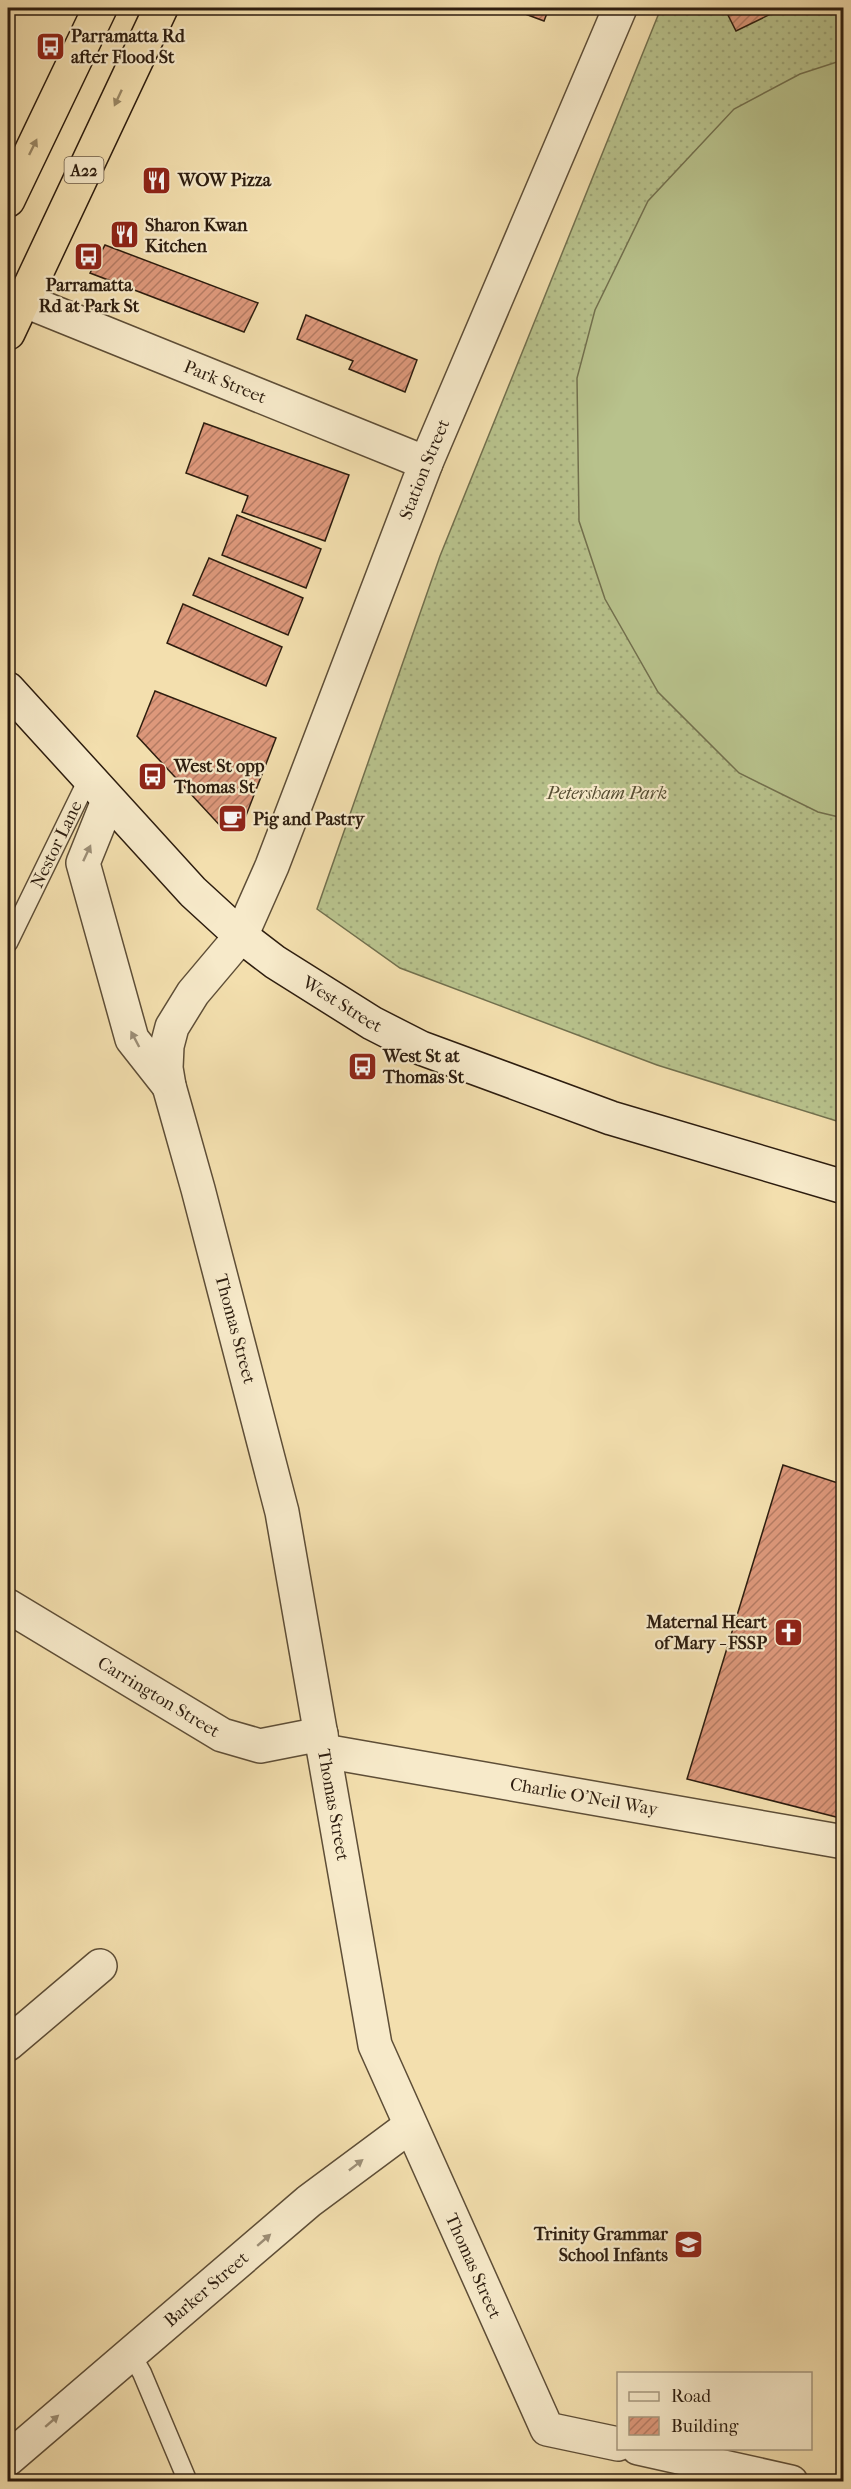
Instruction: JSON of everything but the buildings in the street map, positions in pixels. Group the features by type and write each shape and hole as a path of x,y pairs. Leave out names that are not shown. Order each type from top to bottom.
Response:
{"highway":[{"path":"8,200 100,8"},
{"name":"A22","path":"8,333 161,8"}],"street":[{"name":"Station Street","path":"241,936 272,866 426,463 620,8"},
{"name":"Park Street","path":"23,300 426,463"},
{"name":"West Street","path":"8,689 193,892 241,936 275,962 372,1023 421,1048 611,1118 843,1186"},
{"name":"Thomas Street","path":"98,790 83,863 132,1039 169,1086"},
{"name":"Thomas Street","path":"241,936 188,1000 172,1027 167,1046 166,1068 282,1512 375,2045 547,2429 617,2444"},
{"name":"Carrington Street","path":"8,1606 222,1735 260,1746 322,1743"},
{"name":"Charlie O'Neil Way","path":"322,1743 843,1842"},
{"path":"8,2044 100,1966"},
{"name":"Barker Street","path":"8,2459 309,2200 410,2126"},
{"path":"647,2450 791,2481"}],"lane":[{"name":"Nestor Lane","path":"8,943 98,790"},
{"path":"131,2354 142,2373 188,2481"}],"green space":[{"name":"Petersham Park","path":"661,8 843,8 843,1123 657,1065 400,968 317,909 440,556"},
{"path":"844,60 843,818 818,812 739,773 658,692 605,599 579,521 577,378 595,310 648,201 734,109 800,74"}],"place":[{"name":"Parramatta Rd after Flood St","path":"50,46"},
{"name":"WOW Pizza","path":"157,180"},
{"name":"Sharon Kwan Kitchen","path":"124,235"},
{"name":"Parramatta Rd at Park St","path":"89,256"},
{"name":"West St opp Thomas St","path":"153,776"},
{"name":"Pig and Pastry","path":"232,819"},
{"name":"West St at Thomas St","path":"362,1066"},
{"name":"Maternal Heart of Mary - FSSP","path":"788,1632"},
{"name":"Trinity Grammar School Infants","path":"689,2244"}]}
